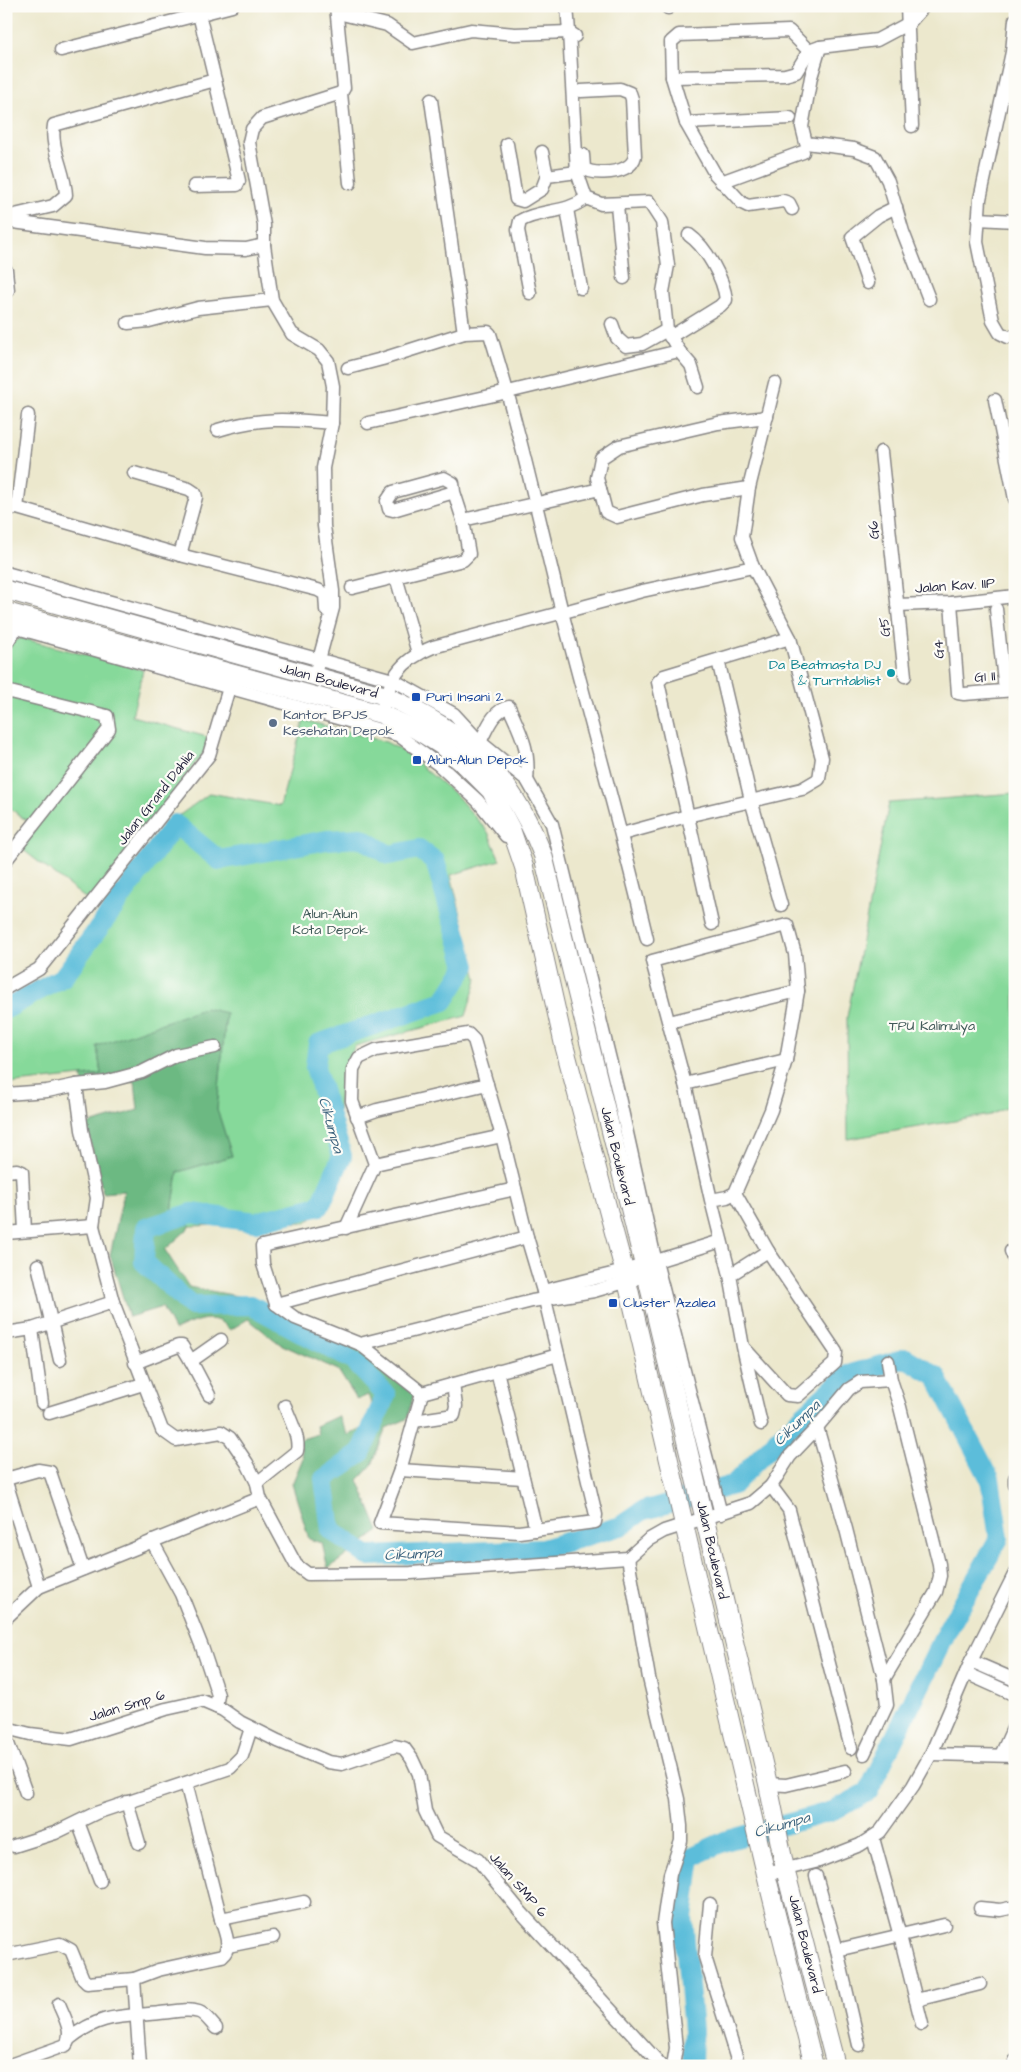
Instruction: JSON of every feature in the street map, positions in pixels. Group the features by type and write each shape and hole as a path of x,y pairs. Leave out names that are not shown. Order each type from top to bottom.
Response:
{"main road":[{"name":"Jalan Boulevard","path":"6,590 314,664 389,688 417,710 438,722 484,758 504,782 532,828 543,855 712,1516 785,1869 836,2066"},
{"name":"Jalan Boulevard","path":"6,612 20,622 232,680 381,714 415,729 442,746 465,765 491,791 511,829 524,867 564,1045 626,1276 686,1524 766,1874 814,2066"}],"street":[{"path":"61,50 199,10 232,6"},
{"path":"567,6 577,172 586,198 601,204 617,205 649,202 662,222 668,265 663,292 668,333 679,351 691,365 698,387"},
{"path":"907,6 912,126"},
{"path":"672,77 785,75 796,72 814,49 877,40 909,23 924,6"},
{"path":"194,186 237,185 240,181 214,80 199,10"},
{"path":"350,183 341,93 344,88 337,10 387,25 413,42 472,30 515,34 569,32 574,35 577,44 584,168 590,171 624,169 634,161 635,156 632,99 630,93 620,89 581,91"},
{"path":"1015,20 1012,52 982,190 977,242 993,321 1000,333 1008,337 1015,336"},
{"path":"792,209 786,201 748,206 742,203 721,182 686,124 672,77 671,42 679,35 789,31 814,49"},
{"path":"814,49 802,127 806,143 854,149 875,157 888,181 929,299"},
{"path":"6,217 53,206 66,195 66,185 53,141 54,125 214,80"},
{"path":"314,664 333,608 333,591 324,526 323,468 332,423 333,386 328,360 318,350 292,334 272,300 264,245 264,225 249,142 252,129 262,118 341,93"},
{"path":"431,100 464,333"},
{"path":"686,124 790,118"},
{"path":"507,144 516,199 523,201 542,189 547,176 542,152"},
{"path":"721,182 803,152"},
{"path":"547,176 577,172"},
{"path":"530,293 518,230 520,221 529,216 567,209 586,198"},
{"path":"617,205 624,278"},
{"path":"868,283 852,237 878,216 896,207"},
{"path":"567,209 581,288"},
{"path":"978,219 1015,221"},
{"path":"6,221 205,248 246,249 264,245"},
{"path":"612,324 618,338 626,346 642,344 720,306 726,300 725,286 699,241 689,235"},
{"path":"6,270 8,290 6,293"},
{"path":"128,323 198,308 272,300"},
{"path":"348,368 464,333 489,333 508,392 563,613 622,834 647,939"},
{"path":"368,423 679,351"},
{"path":"622,834 751,800 802,789 819,779 822,758 790,638 753,567 742,537 749,488 775,383"},
{"path":"994,400 1015,499"},
{"path":"28,415 12,507 180,555 318,590 325,594 327,609 314,664"},
{"path":"749,488 703,495 617,517 606,512 597,478 601,458 619,446 718,423 767,417"},
{"path":"218,430 239,423 278,419 332,423"},
{"name":"G6","path":"881,452 897,605"},
{"path":"134,473 189,489 195,493 196,497 180,555"},
{"path":"352,588 467,558 469,548 453,483 444,478 393,492 387,501 389,509 393,510 454,492"},
{"path":"463,520 600,489"},
{"path":"381,714 389,688 398,669 418,654 433,647 642,591 753,567"},
{"path":"6,573 314,664"},
{"path":"396,577 418,654"},
{"name":"Jalan Kav. IIP","path":"897,605 951,603 1015,596"},
{"name":"G4","path":"951,603 958,693"},
{"name":"G5","path":"897,605 905,676"},
{"path":"996,610 1010,690"},
{"path":"6,644 20,622"},
{"path":"712,924 658,682 664,676 790,638"},
{"path":"718,660 751,800 781,905"},
{"path":"232,680 398,735 439,765 478,801 506,836"},
{"name":"Jalan Grand Dahlia","path":"6,988 39,969 209,756 232,680"},
{"path":"389,688 454,714 480,742 527,780 552,824 617,1088 648,1267"},
{"name":"G1 II","path":"958,693 1010,690"},
{"path":"6,691 107,716 109,729 6,860"},
{"path":"480,742 495,715 501,709 509,707 526,744 527,780"},
{"path":"711,1200 727,1197 735,1193 771,1110 786,1060 798,991 795,954 787,926 652,961 685,1084 711,1200 730,1275 743,1346 761,1424"},
{"path":"669,1022 798,991"},
{"path":"346,1228 375,1164 352,1101 353,1069 359,1058 376,1050 468,1034 474,1040 487,1084 544,1295 596,1515 594,1522 519,1532 380,1523 400,1470 422,1393"},
{"path":"6,1094 46,1091 105,1082 142,1072 176,1055 215,1047"},
{"path":"685,1084 786,1060"},
{"path":"357,1117 376,1110 487,1084"},
{"path":"76,1085 82,1130 97,1198 93,1226 112,1302 162,1430 176,1440 221,1432 230,1438 247,1463 257,1483 260,1498 296,1565 308,1574 411,1573 628,1558 648,1540 664,1531 751,1503 771,1486 790,1456 849,1389 860,1382 890,1371 924,1499 940,1576 936,1592 884,1679"},
{"path":"375,1164 502,1136"},
{"path":"6,1171 17,1170 22,1172 25,1231"},
{"path":"422,1393 360,1344 295,1318 276,1304 263,1264 262,1246 515,1189"},
{"path":"735,1193 768,1251 831,1343 836,1352 835,1363 798,1396 787,1395 743,1346"},
{"path":"6,1233 93,1226"},
{"path":"276,1304 527,1237"},
{"path":"360,1344 544,1295 594,1291 648,1267 721,1242"},
{"path":"1015,1250 1011,1251 1015,1261"},
{"path":"730,1275 768,1251"},
{"path":"38,1265 60,1360"},
{"path":"6,1333 32,1329 112,1302"},
{"path":"32,1329 46,1408 143,1384"},
{"path":"191,1361 221,1340"},
{"path":"135,1363 182,1346 209,1395"},
{"path":"422,1393 497,1371 558,1356"},
{"path":"497,1371 536,1530"},
{"path":"414,1421 454,1414 456,1406 453,1384"},
{"path":"257,1483 297,1451 298,1445 295,1431 285,1406"},
{"path":"817,1427 846,1529 884,1679 887,1706 864,1754"},
{"path":"39,1587 8,1495 6,1480 38,1470 50,1472 83,1569"},
{"path":"400,1470 524,1478"},
{"path":"1015,1478 1015,1485"},
{"path":"771,1486 789,1510 851,1748"},
{"path":"6,1618 39,1587 260,1498"},
{"path":"152,1541 181,1594 202,1647 218,1695 216,1707"},
{"path":"628,1558 649,1678 678,1799 681,1826 681,1841 670,1874 663,1923 676,2048 673,2066"},
{"path":"766,1874 819,1861 860,1845 880,1832 913,1786 931,1754 968,1667 1015,1572"},
{"path":"968,1667 1015,1680"},
{"path":"968,1667 1015,1695"},
{"name":"Jalan Smp 6","path":"6,1728 30,1734 71,1739 166,1709 202,1702 216,1707 251,1728"},
{"path":"1001,1755 1015,1724"},
{"path":"14,1846 55,1833 127,1802 225,1770 238,1762 242,1756 251,1728"},
{"name":"Jalan SMP 6","path":"251,1728 328,1762 342,1764 395,1746 404,1748 419,1774 425,1811 437,1836 478,1860 520,1911 662,2066"},
{"path":"26,1792 6,1738 63,1746"},
{"path":"931,1754 1015,1756"},
{"path":"768,1784 786,1785 845,1770"},
{"path":"6,1955 60,1944 71,1950 83,1979 87,1983 134,1979 158,1970 222,1956 228,1946 186,1783"},
{"path":"127,1802 139,1843"},
{"path":"78,1822 100,1881"},
{"path":"872,1838 900,1936 922,2024"},
{"path":"816,1876 837,1950 859,2045"},
{"path":"221,1919 304,1902"},
{"path":"710,1904 705,1957 739,2066"},
{"path":"980,1908 1000,1910 1015,1907"},
{"path":"837,1950 944,1925"},
{"path":"228,1946 273,1937"},
{"path":"134,1979 140,2066"},
{"path":"916,2000 980,1984"},
{"path":"59,2004 68,2026 69,2039"},
{"path":"7,2066 59,2049 86,2026 120,2015 189,2010 201,2012 216,2028"},
{"path":"1014,2066 1015,2061"}],"green space":[{"path":"21,638 143,670 132,716 207,737 204,752 90,902 13,842 28,822 6,805 6,649 11,643"},
{"name":"Alun-Alun Kota Depok","path":"304,720 386,742 403,751 456,795 488,832 500,860 451,875 477,979 466,1016 355,1046 341,1075 335,1159 329,1207 306,1222 191,1226 172,1211 178,1172 232,1156 217,1109 226,1013 97,1046 101,1074 6,1084 6,1006 62,975 110,917 116,899 173,820 210,793 280,806"},
{"name":"TPU Kalimulya","path":"1015,793 1015,1104 990,1115 848,1139 847,1017 889,803"},
{"path":"205,1008 226,1013 217,1109 232,1156 178,1172 172,1211 191,1226 165,1250 189,1287 243,1297 299,1324 358,1348 414,1394 407,1419 386,1428 372,1465 358,1480 379,1531 328,1569 322,1543 309,1539 292,1484 303,1458 299,1440 318,1434 316,1426 338,1416 348,1435 378,1422 368,1395 357,1400 338,1370 280,1344 248,1319 230,1330 217,1320 210,1319 196,1321 174,1330 162,1307 129,1317 110,1255 124,1191 103,1193 86,1125 138,1110 135,1081 83,1087 82,1076 101,1074 97,1046"}],"waterway":[{"name":"Cikumpa","path":"6,1009 63,977 175,824 219,860 327,840 361,838 389,855 419,849 435,861 466,966 444,1001 318,1044 315,1067 342,1156 320,1206 256,1222 192,1213 146,1228 144,1262 191,1306 251,1305 354,1361 386,1395 361,1453 324,1479 331,1530 368,1556 542,1549 621,1526 642,1511 733,1485 781,1436 847,1375 906,1358 936,1376 990,1479 999,1538 947,1631 868,1792 833,1811 725,1841 691,1857 683,1918 693,2031 692,2066"}],"place":[{"name":"Da Beatmasta DJ & Turntablist","path":"891,673"},
{"name":"Puri Insani 2","path":"416,697"},
{"name":"Kantor BPJS Kesehatan Depok","path":"273,723"},
{"name":"Alun-Alun Depok","path":"417,760"},
{"name":"Cluster Azalea","path":"613,1303"}]}
